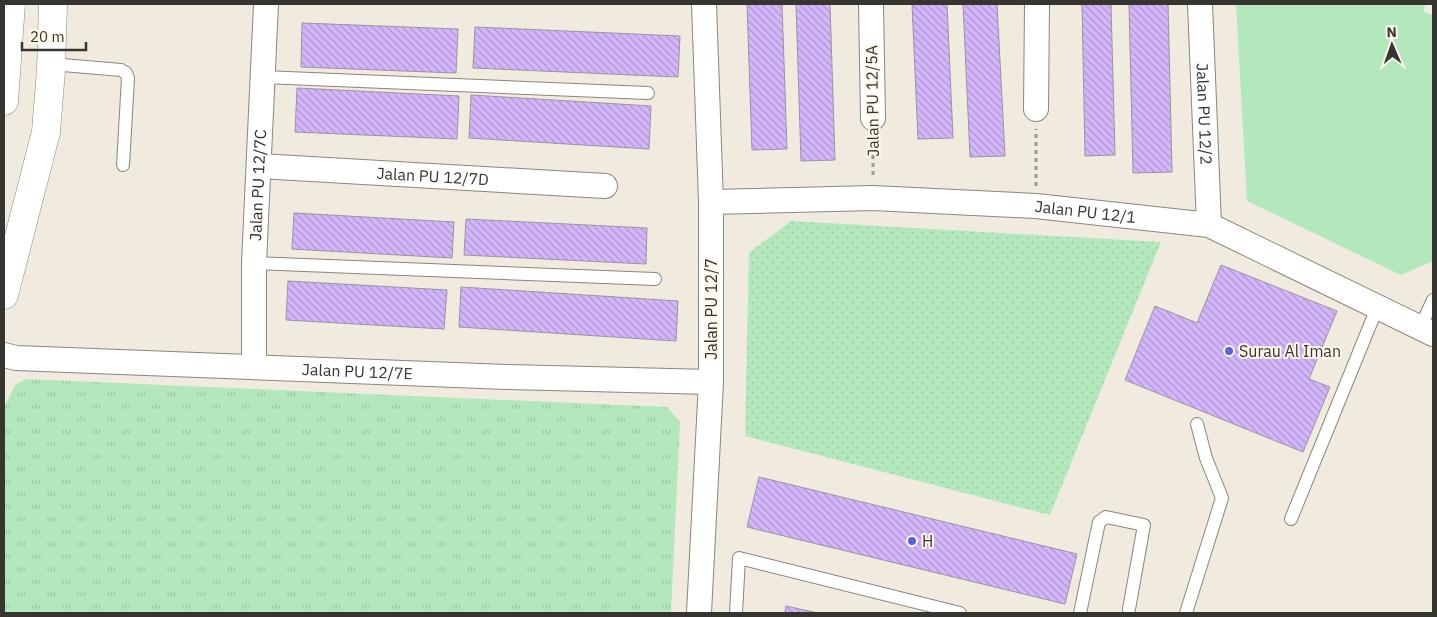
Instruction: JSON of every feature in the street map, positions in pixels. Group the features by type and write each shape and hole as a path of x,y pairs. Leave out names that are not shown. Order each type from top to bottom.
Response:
{"main road":[{"path":"4,101 11,4"},
{"path":"4,294 46,132 54,4"}],"street":[{"name":"Jalan PU 12/7C","path":"254,366 254,263 266,4"},
{"name":"Jalan PU 12/7","path":"699,613 711,382 712,202 704,4"},
{"name":"Jalan PU 12/5A","path":"871,4 873,118"},
{"path":"1036,109 1037,4"},
{"name":"Jalan PU 12/2","path":"1200,4 1209,225"},
{"name":"Jalan PU 12/7D","path":"259,166 605,186"},
{"name":"Jalan PU 12/1","path":"712,202 873,198 1036,206 1209,225 1427,331"},
{"name":"Jalan PU 12/7E","path":"4,355 16,358 254,366 507,378 711,382"}],"lane":[{"path":"51,64 121,70 126,73 128,78 123,164"},
{"path":"263,77 648,93"},
{"path":"254,263 654,280"},
{"path":"1427,331 1433,300"},
{"path":"1291,519 1377,308"},
{"path":"1186,613 1222,498 1206,458 1198,424"},
{"path":"1080,613 1099,522 1106,517 1144,526 1129,609"},
{"path":"736,613 739,558 960,613"}],"path":[{"path":"1036,109 1036,206"},
{"name":"Jalan PU 12/5A","path":"873,118 873,198"}],"green space":[{"path":"1236,4 1426,4 1423,11 1433,16 1433,261 1401,275 1247,201"},
{"path":"791,221 1161,242 1050,515 745,436 749,253"},
{"path":"26,379 667,407 680,422 671,613 4,613 4,408 15,385"}],"building":[{"path":"747,4 782,4 787,149 752,150"},
{"path":"796,4 830,4 835,160 801,161"},
{"path":"912,4 947,4 953,138 918,139"},
{"path":"963,4 997,4 1005,156 970,157"},
{"path":"1082,4 1111,4 1115,155 1085,156"},
{"path":"1129,4 1168,4 1172,172 1133,173"},
{"path":"302,23 458,29 456,73 301,67"},
{"path":"475,27 680,36 678,77 473,68"},
{"path":"297,88 459,96 457,139 295,132"},
{"path":"471,95 651,106 649,149 469,138"},
{"path":"294,213 454,222 452,258 292,249"},
{"path":"466,219 647,228 646,264 464,255"},
{"name":"Surau Al Iman","path":"1221,265 1337,311 1309,379 1330,387 1303,452 1125,380 1155,306 1197,323"},
{"path":"288,281 447,290 444,329 286,320"},
{"path":"461,287 678,301 676,341 459,327"},
{"name":"H","path":"759,477 1077,554 1065,604 747,527"},
{"path":"786,606 818,613 785,613"}],"place":[{"name":"Surau Al Iman","path":"1229,351"},
{"name":"H","path":"912,541"}]}
